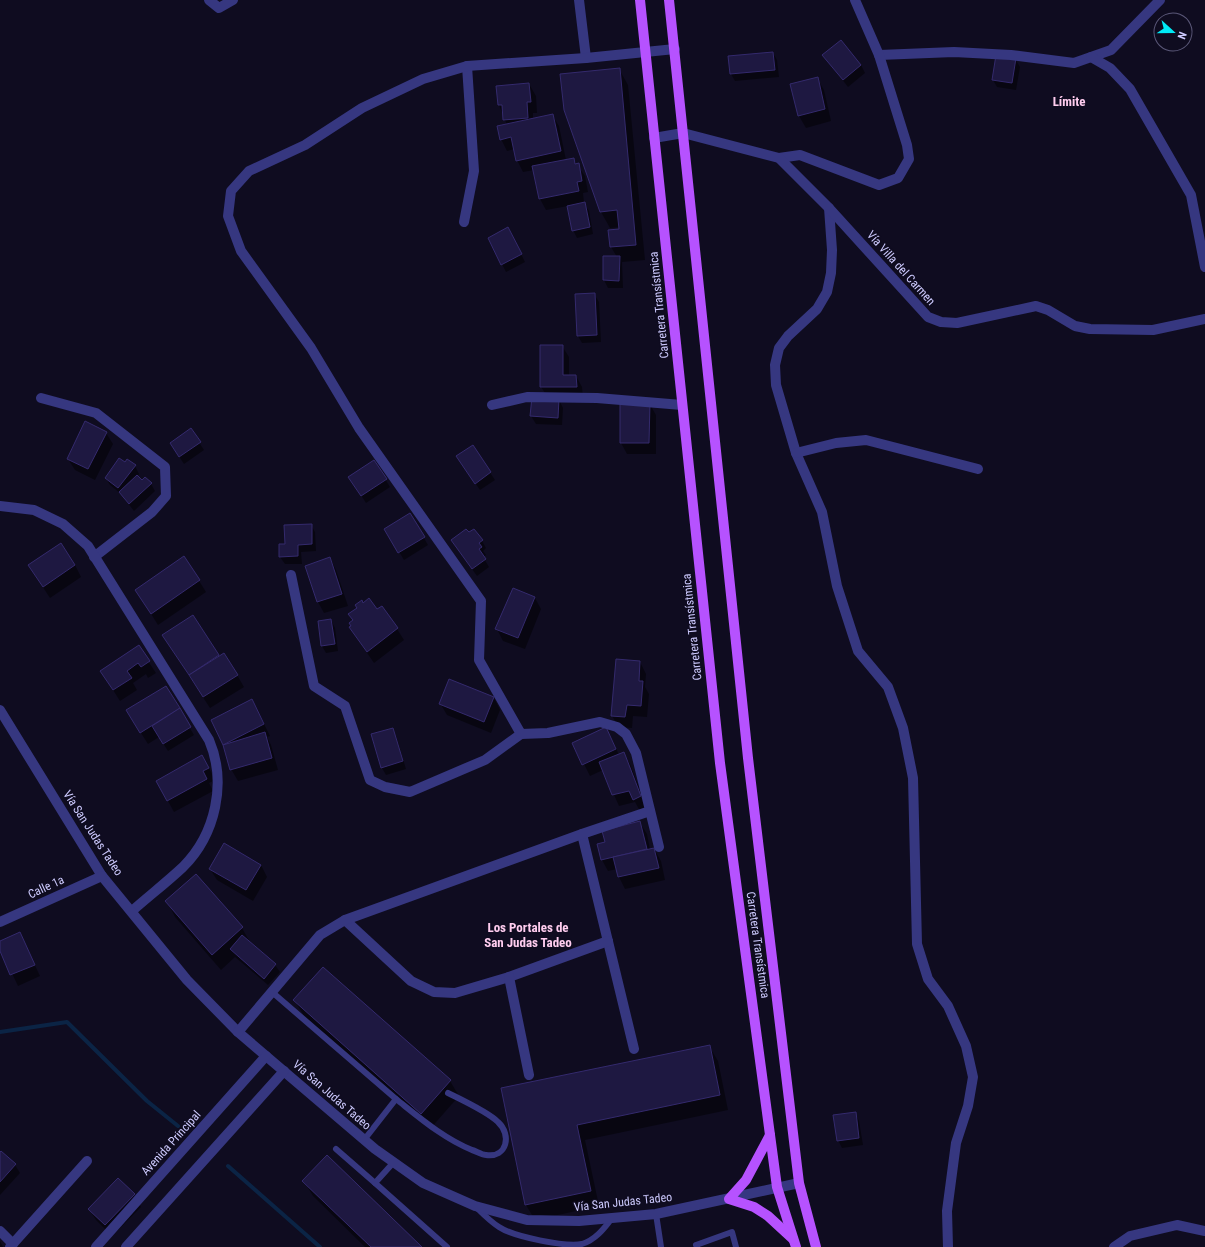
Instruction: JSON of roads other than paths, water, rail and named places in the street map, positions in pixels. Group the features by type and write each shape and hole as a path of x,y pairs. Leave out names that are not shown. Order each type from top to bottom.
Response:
{"main road":[{"name":"Carretera Transístmica","path":"640,0 720,763 777,1187 795,1244"},
{"name":"Carretera Transístmica","path":"670,0 747,750 799,1183 816,1247"},
{"path":"770,1135 746,1180 729,1199 754,1207 795,1244"}],"street":[{"path":"209,0 219,8 233,0"},
{"path":"579,0 586,58"},
{"path":"654,138 684,133 779,158 800,155 879,184 898,178 908,159 907,145 879,55 855,0"},
{"path":"879,55 954,52 1011,54 1074,63 1110,50 1160,0"},
{"path":"521,734 479,660 481,601 359,428 311,348 241,251 228,216 231,190 249,171 305,145 362,108 423,79 467,66 586,58 674,49"},
{"path":"1091,57 1110,68 1130,89 1191,195 1205,267"},
{"path":"464,222 474,171 467,66"},
{"name":"Vía Villa del Carmen","path":"779,158 828,208 928,317 941,322 956,323 1036,306 1048,310 1075,326 1090,329 1153,330 1205,319"},
{"path":"828,208 832,250 831,274 827,292 817,309 788,336 779,348 776,364 776,385 796,453 822,512 837,586 858,651 888,687 903,728 913,778 917,944 928,979 948,1006 966,1046 973,1077 968,1106 956,1143 947,1211 948,1247"},
{"path":"492,405 527,397 597,398 682,404"},
{"path":"41,398 96,413 164,467 166,496 152,512 94,557"},
{"path":"796,453 836,443 866,440 978,469"},
{"path":"0,506 34,510 63,524 88,546 209,740 216,756 218,776 217,796 213,816 198,848 183,866 132,911"},
{"path":"291,575 314,686 345,706 370,780 385,787 410,792 485,760 521,734 548,733 600,722 617,727 626,734 636,753 659,847"},
{"name":"Vía San Judas Tadeo","path":"0,710 102,876 187,980 238,1032 364,1140 393,1163 423,1183 475,1206 527,1220 579,1221 656,1214 799,1183"},
{"path":"238,1032 320,934 345,920 582,834 650,811"},
{"path":"582,834 634,1049"},
{"name":"Calle 1a","path":"0,922 102,876"},
{"path":"345,920 411,981 434,992 455,993 509,976 608,941"},
{"path":"509,976 529,1075"},
{"name":"Avenida Principal","path":"96,1247 266,1056"},
{"path":"126,1247 284,1071"},
{"path":"0,1231 12,1245 87,1161"},
{"path":"1114,1247 1130,1236 1176,1225 1205,1231"}],"lane":[{"path":"272,992 396,1099 434,1129 457,1144 487,1156 498,1153 505,1146 507,1135 504,1129 497,1121 448,1093"},
{"path":"364,1140 396,1099"},
{"path":"336,1149 447,1247"},
{"path":"375,1183 393,1163"},
{"path":"475,1206 498,1226 508,1232 522,1237 571,1246 583,1244 601,1232 612,1218"},
{"path":"656,1214 660,1247"},
{"path":"695,1246 732,1232 736,1247"}],"waterway":[{"path":"0,1032 67,1022 147,1101 178,1126"},
{"path":"228,1166 320,1247"}],"district":[{"name":"Límite","path":"1069,101"},
{"name":"Los Portales de San Judas Tadeo","path":"528,934"}]}
